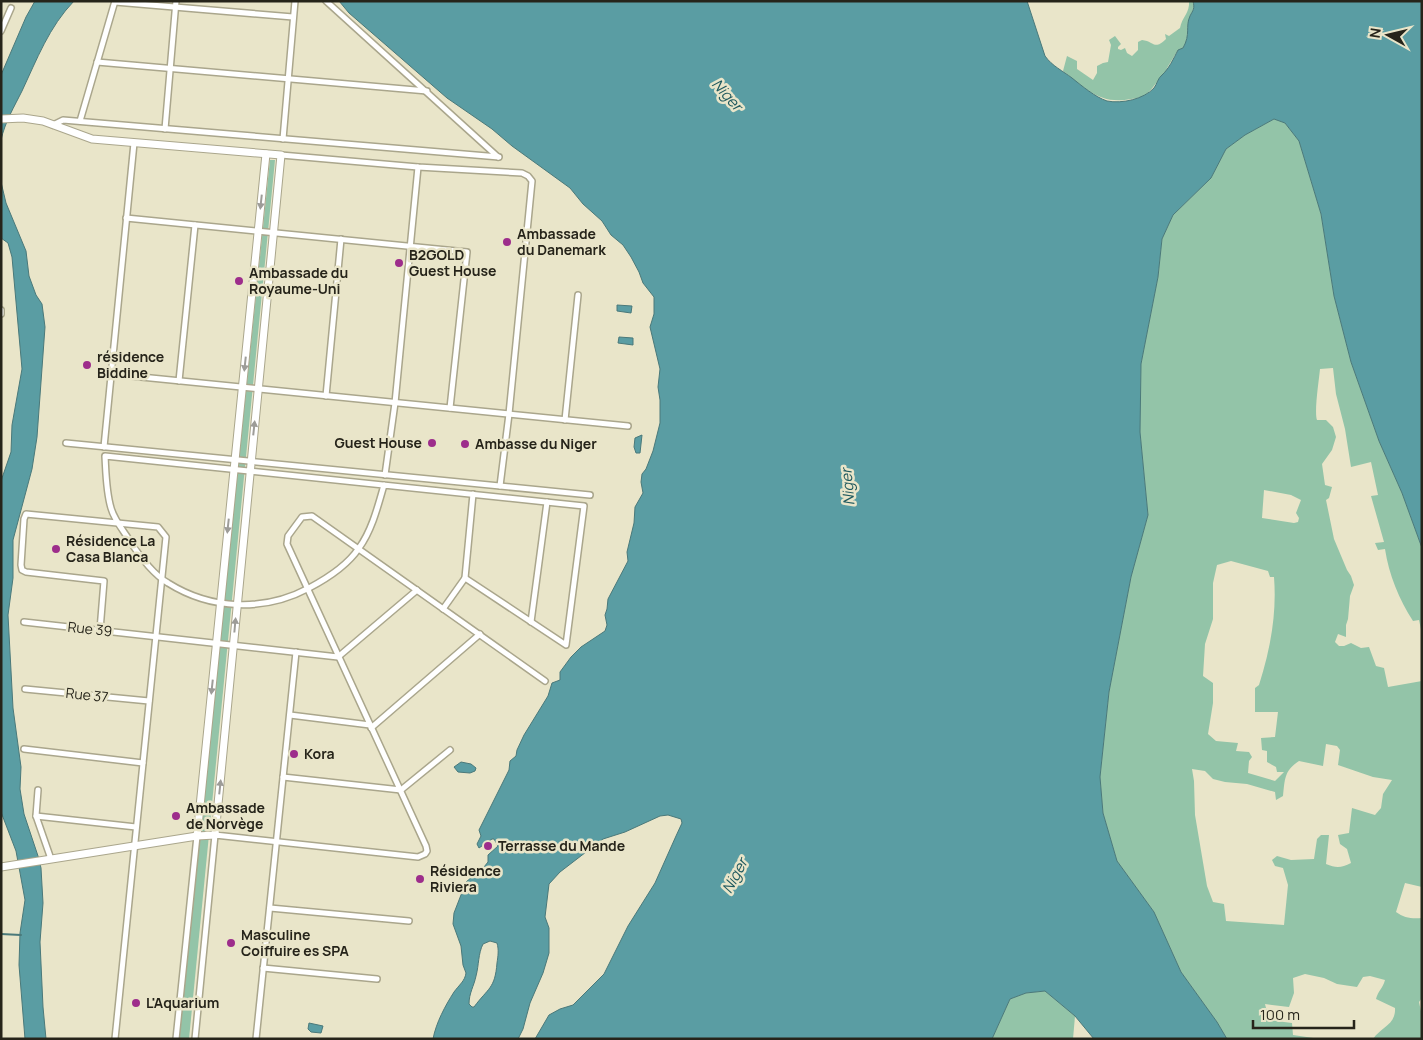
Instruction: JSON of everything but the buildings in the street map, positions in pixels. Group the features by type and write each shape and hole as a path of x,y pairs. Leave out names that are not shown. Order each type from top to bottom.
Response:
{"street":[{"path":"80,121 115,1 176,4 293,17"},
{"path":"283,139 295,1"},
{"path":"54,125 63,120 80,121 499,158 326,1"},
{"path":"165,128 176,4"},
{"path":"1,31 11,8"},
{"path":"97,62 427,91"},
{"path":"1,119 23,118 43,121 92,139 418,167 522,173 528,176 532,181 500,486"},
{"path":"104,447 134,142"},
{"path":"176,1039 266,154"},
{"path":"195,1039 281,155"},
{"path":"385,475 395,403 418,167"},
{"path":"126,218 467,252 450,408"},
{"path":"179,381 195,225"},
{"path":"326,396 341,239"},
{"path":"565,420 578,295"},
{"path":"111,374 628,426"},
{"path":"66,443 590,495"},
{"path":"384,485 378,508 359,549 327,579 294,597 237,606 204,600 167,583 138,555 111,510 106,480 105,456 474,494 584,506 566,645 464,578"},
{"path":"443,609 464,578 474,494"},
{"path":"531,622 547,502"},
{"path":"100,630 104,581 22,570 24,519 26,514 158,527 166,537 115,1039"},
{"path":"2,867 197,836 215,835 418,857 427,851 401,790 287,544 288,536 302,517 312,516 545,681"},
{"path":"338,656 417,590"},
{"name":"Rue 39","path":"24,622 338,656"},
{"path":"290,716 371,727 480,634"},
{"path":"256,1039 296,652"},
{"name":"Rue 37","path":"25,689 149,701"},
{"path":"24,749 143,763"},
{"path":"283,777 401,790 450,750"},
{"path":"38,790 36,816 52,859"},
{"path":"36,816 136,827"},
{"path":"270,908 409,921"},
{"path":"263,968 377,979"}],"green space":[{"path":"1189,1 1193,1 1194,8 1189,20 1183,48 1178,50 1166,73 1143,96 1120,100 1102,98 1086,89 1063,71 1067,56 1077,61 1077,69 1093,80 1097,73 1097,66 1108,62 1111,45 1109,40 1115,36 1121,44 1118,49 1125,48 1127,53 1132,56 1138,50 1138,42 1142,40 1156,45 1162,43 1166,39 1165,34 1169,36 1180,28 1188,9"},
{"path":"1274,119 1285,123 1299,141 1321,214 1334,296 1351,362 1379,441 1402,493 1422,548 1422,634 1419,620 1413,621 1399,595 1389,568 1385,549 1378,550 1375,543 1384,542 1371,496 1378,495 1371,462 1351,467 1345,429 1336,394 1333,368 1320,369 1316,416 1317,420 1326,420 1333,427 1336,437 1332,450 1322,464 1325,485 1332,487 1329,498 1326,500 1334,539 1354,585 1350,596 1346,637 1338,634 1335,642 1339,646 1351,643 1361,648 1369,647 1376,666 1384,668 1388,687 1422,681 1422,887 1405,883 1396,912 1408,918 1422,918 1422,998 1419,1002 1422,1016 1422,1039 1373,1039 1391,1022 1395,1014 1395,1008 1376,999 1385,980 1370,976 1363,977 1357,987 1337,984 1324,978 1305,974 1293,978 1294,993 1289,1007 1265,1004 1269,1020 1292,1023 1293,1035 1320,1039 1227,1039 1181,972 1154,912 1117,861 1103,813 1100,777 1109,692 1131,577 1148,515 1140,432 1141,364 1158,277 1162,239 1173,215 1211,178 1226,149 1245,135","holes":["1264,490 1291,495 1301,500 1296,513 1299,518 1298,522 1262,518","1231,561 1268,571 1270,577 1274,577 1275,591 1272,632 1259,685 1255,688 1255,712 1278,712 1275,737 1261,738 1262,750 1267,751 1267,762 1276,767 1277,772 1284,772 1275,781 1248,773 1249,761 1252,757 1249,752 1236,751 1238,743 1216,741 1208,734 1213,703 1213,683 1203,676 1205,644 1213,619 1213,583 1217,565","1326,744 1337,746 1340,750 1338,765 1373,777 1392,780 1383,794 1381,808 1375,815 1352,808 1349,833 1338,835 1340,844 1347,849 1351,863 1338,867 1326,864 1329,835 1321,835 1317,839 1314,859 1291,860 1277,856 1272,860 1275,866 1283,868 1288,885 1284,925 1226,921 1224,904 1213,902 1207,886 1195,815 1192,769 1205,771 1213,779 1247,784 1275,792 1276,800 1283,796 1285,780 1290,768 1299,761 1323,766"]},
{"path":"270,160 275,160 189,1039 179,1039"},
{"path":"1045,991 1075,1016 1073,1039 992,1039 1010,999 1026,993"}],"water":[{"path":"35,1 74,1 57,22 44,44 10,115 1,140 1,75"},
{"name":"Niger","path":"339,1 1027,1 1048,60 1098,97 1107,101 1119,102 1139,98 1154,88 1178,50 1183,48 1189,20 1194,8 1193,1 1422,1 1422,548 1402,493 1379,441 1351,362 1334,296 1321,214 1299,141 1285,123 1274,119 1245,135 1226,149 1211,178 1173,215 1162,239 1158,277 1141,364 1140,432 1148,515 1131,577 1109,692 1100,777 1103,813 1117,861 1154,912 1181,972 1227,1039 1094,1039 1075,1016 1045,991 1026,993 1010,999 992,1039 535,1039 549,1015 573,1005 604,974 628,926 655,883 682,823 681,819 668,815 660,816 625,832 603,839 560,872 549,884 545,917 549,928 549,953 518,1039 433,1039 444,1009 463,981 466,973 461,946 453,924 454,913 466,882 484,867 488,862 488,855 498,846 494,839 492,839 479,848 477,844 481,836 479,830 509,770 510,761 516,756 524,735 548,696 552,683 560,680 560,672 581,647 605,631 608,599 628,561 627,552 634,523 635,507 643,493 642,474 653,451 660,423 658,387 660,369 650,327 654,314 654,297 643,283 639,272 623,245 611,235 602,221 583,204 570,188 492,129 447,98 349,13","holes":["490,941 497,943 498,958 495,978 487,992 472,1007 469,1004 469,1000 481,948 483,944"]},
{"path":"1,182 6,203 26,251 29,276 36,295 42,304 45,327 37,437 32,469 13,540 13,578 8,615 13,708 21,767 20,789 24,814 41,868 43,903 40,942 46,1039 25,1039 19,965 20,933 25,900 16,851 1,812 1,481 11,452 12,425 22,369 12,257 8,243 1,238"},
{"path":"617,305 632,306 631,313 617,311"},
{"path":"619,337 633,338 633,345 618,343"},
{"path":"642,435 640,453 636,453 634,447 635,438"},
{"path":"461,762 471,764 476,768 475,771 470,773 458,772 454,767"},
{"path":"309,1023 323,1026 321,1033 311,1032 308,1029"}],"waterway":[{"path":"1,934 21,935"}],"place":[{"name":"Ambassade du Danemark","path":"507,242"},
{"name":"B2GOLD Guest House","path":"399,263"},
{"name":"Ambassade du Royaume-Uni","path":"239,281"},
{"name":"résidence Biddine","path":"87,365"},
{"name":"Guest House","path":"432,443"},
{"name":"Ambasse du Niger","path":"465,444"},
{"name":"Résidence La Casa Blanca","path":"56,549"},
{"name":"Kora","path":"294,754"},
{"name":"Ambassade de Norvège","path":"176,816"},
{"name":"Terrasse du Mande","path":"488,846"},
{"name":"Résidence Riviera","path":"420,879"},
{"name":"Masculine Coiffuire es SPA","path":"231,943"},
{"name":"L'Aquarium","path":"136,1003"}]}
